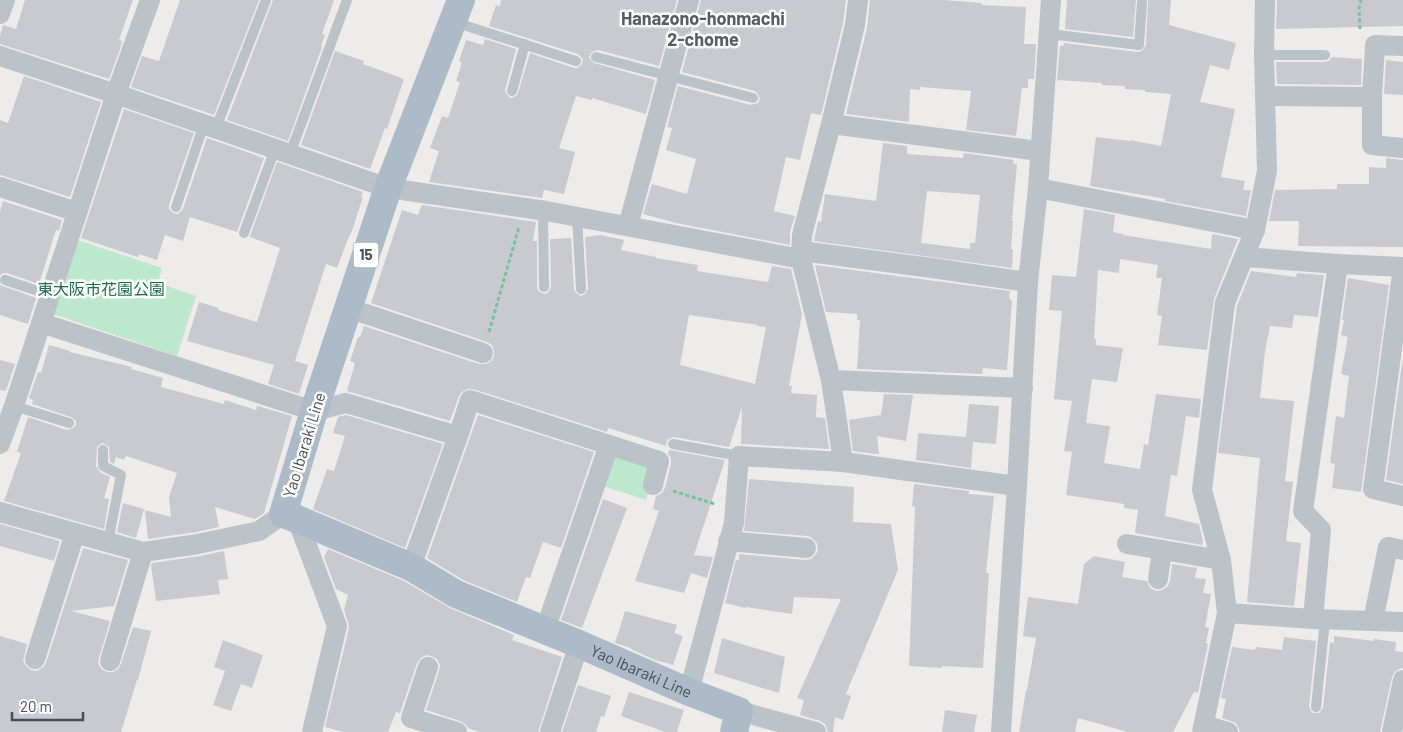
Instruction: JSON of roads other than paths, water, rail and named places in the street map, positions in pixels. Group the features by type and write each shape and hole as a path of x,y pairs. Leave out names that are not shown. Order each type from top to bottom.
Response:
{"main road":[{"name":"Yao Ibaraki Line","path":"457,11 388,188 314,411 290,517 411,567 456,594 580,644 689,692 736,721"}],"street":[{"path":"0,14 5,0"},
{"path":"0,444 10,401 41,323 116,94 150,0"},
{"path":"628,226 689,0"},
{"path":"843,462 832,380 802,255 802,235 855,25 858,0"},
{"path":"1001,732 1028,282 1038,188 1039,150 1051,0"},
{"path":"1228,732 1203,728 1227,613 1221,560 1202,490 1225,302 1255,230 1267,170 1264,55 1265,0"},
{"path":"1403,46 1375,45 1372,98 1372,145 1403,148"},
{"path":"0,56 388,188 534,209 802,255 932,268 1028,282"},
{"path":"1265,96 1372,98"},
{"path":"831,124 1039,150"},
{"path":"0,187 77,212"},
{"path":"1038,188 1255,230"},
{"path":"1244,257 1338,264 1403,266 1373,489 1403,496"},
{"path":"1319,619 1321,530 1303,511 1338,264"},
{"path":"348,308 483,353"},
{"path":"41,323 314,411 346,403 458,436"},
{"path":"832,380 1023,388"},
{"path":"411,567 470,400 659,461 653,485"},
{"path":"545,630 609,445"},
{"path":"689,692 734,523 739,456 843,462 1017,486"},
{"path":"0,512 143,552 198,544 259,531 290,517 337,626 312,732"},
{"path":"35,659 75,533"},
{"path":"728,541 806,548"},
{"path":"1128,544 1221,560"},
{"path":"1373,621 1388,547 1403,550"},
{"path":"1158,579 1162,550"},
{"path":"110,661 143,552"},
{"path":"1227,613 1403,622"},
{"path":"550,732 580,644"},
{"path":"428,666 410,718 457,732"},
{"path":"1392,732 1403,680"},
{"path":"736,721 816,732"}],"lane":[{"path":"176,207 266,0"},
{"path":"244,232 283,152 348,0"},
{"path":"1048,35 1139,45 1142,2"},
{"path":"457,11 525,44 576,61"},
{"path":"512,92 525,44"},
{"path":"1264,55 1325,55"},
{"path":"596,57 753,98"},
{"path":"534,209 544,287"},
{"path":"577,216 580,289"},
{"path":"5,280 50,295"},
{"path":"10,401 69,423"},
{"path":"673,444 739,456"},
{"path":"103,450 103,466 122,475 108,542"},
{"path":"1316,708 1319,619"}],"district":[{"name":"Hanazono-honmachi 2-chome","path":"703,29"}],"park label":[{"name":"東大阪市花園公園","path":"101,289"}]}
